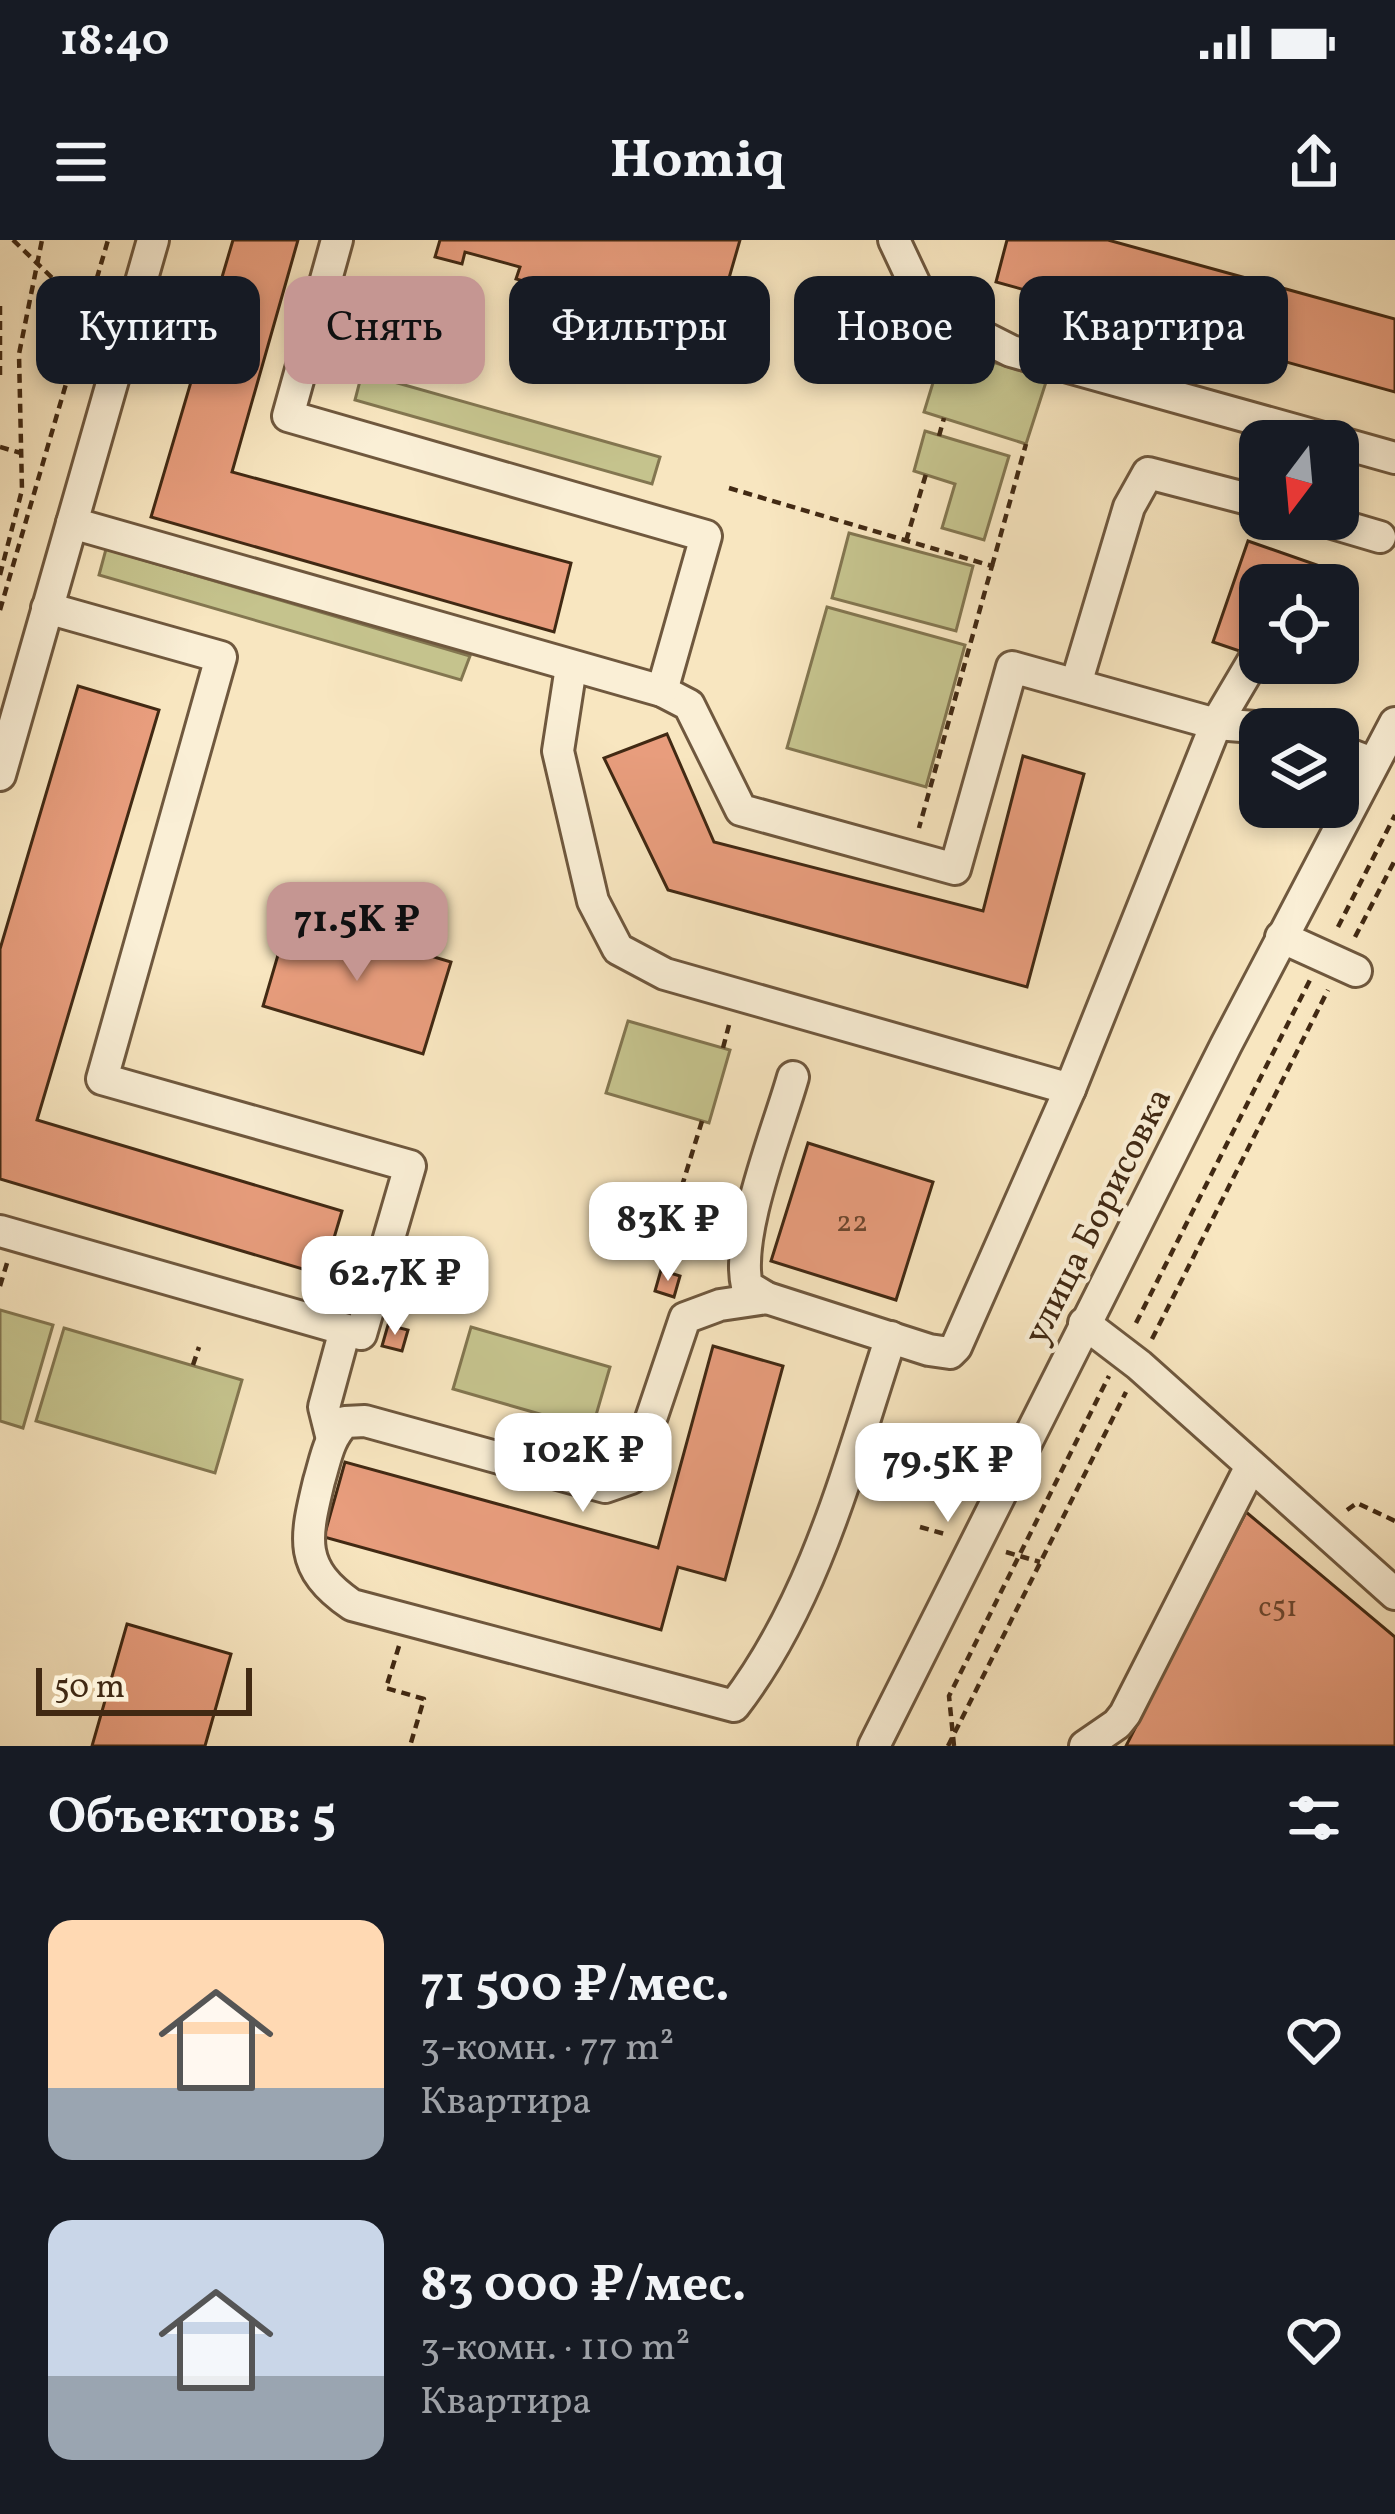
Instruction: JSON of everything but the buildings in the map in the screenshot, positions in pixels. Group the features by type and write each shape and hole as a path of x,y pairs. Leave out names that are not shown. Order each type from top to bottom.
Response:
{"street":[{"path":"142,276 153,240"},
{"path":"337,240 288,416 706,536 662,691"},
{"path":"895,240 926,308 1012,351 1258,420"},
{"path":"0,775 111,384"},
{"path":"1359,448 1395,458"},
{"path":"1076,683 1129,507 1148,473 1239,497"},
{"path":"72,523 662,691 689,705 741,810 955,869 1012,667 1216,724 1239,726"},
{"path":"1359,531 1380,537"},
{"path":"0,1231 361,1334 410,1166 101,1079 220,657 47,608"},
{"path":"571,667 558,751 593,902 618,949 665,974 1070,1089"},
{"path":"793,1077 754,1211 743,1270 747,1286 767,1298 950,1353 1070,1089 1216,724 1240,684"},
{"name":"улица Борисовка","path":"874,1746 1084,1323 1395,722"},
{"path":"1359,758 1372,763"},
{"path":"1281,937 1340,964"},
{"path":"767,1298 720,1305 685,1318 631,1478 604,1487 365,1421 345,1422 332,1436 307,1530 310,1560 327,1588 352,1605 734,1706 756,1678 821,1549 890,1337"},
{"path":"1084,1323 1395,1594"},
{"path":"332,1436 324,1406 345,1330"},
{"path":"1085,1746 1125,1714 1250,1466"}],"path":[{"path":"13,240 50,276"},
{"path":"0,575 20,509 19,354 42,240"},
{"path":"97,276 108,240"},
{"path":"0,306 0,376"},
{"path":"0,610 66,384"},
{"path":"939,436 944,418"},
{"path":"910,856 1026,444"},
{"path":"0,447 21,453"},
{"path":"906,541 926,474"},
{"path":"729,488 992,566"},
{"path":"951,1746 1130,1359 1340,964 1395,815"},
{"path":"953,1736 949,1696 1019,1556 1130,1359 1395,860"},
{"path":"723,1048 733,1012"},
{"path":"702,1121 681,1190 754,1211"},
{"path":"193,1365 199,1347"},
{"path":"1319,1527 1358,1503 1395,1521"},
{"path":"920,1527 950,1536"},
{"path":"1006,1552 1040,1562"},
{"path":"406,1619 386,1688 424,1699 410,1746"}],"shaded area":[{"path":"995,363 1019,370 1019,384 1045,384 1026,444 924,412 933,384 995,384"},
{"path":"359,384 401,384 660,457 652,484 355,400"},
{"path":"925,431 1009,456 984,540 942,528 955,484 914,471"},
{"path":"849,533 973,566 956,631 832,598"},
{"path":"106,549 470,656 461,680 99,575"},
{"path":"827,607 965,645 926,787 787,748"},
{"path":"628,1021 730,1050 709,1123 606,1093"},
{"path":"0,1310 53,1325 23,1428 0,1421"},
{"path":"471,1327 610,1367 592,1429 453,1389"},
{"path":"64,1328 242,1380 215,1473 36,1421"}]}
